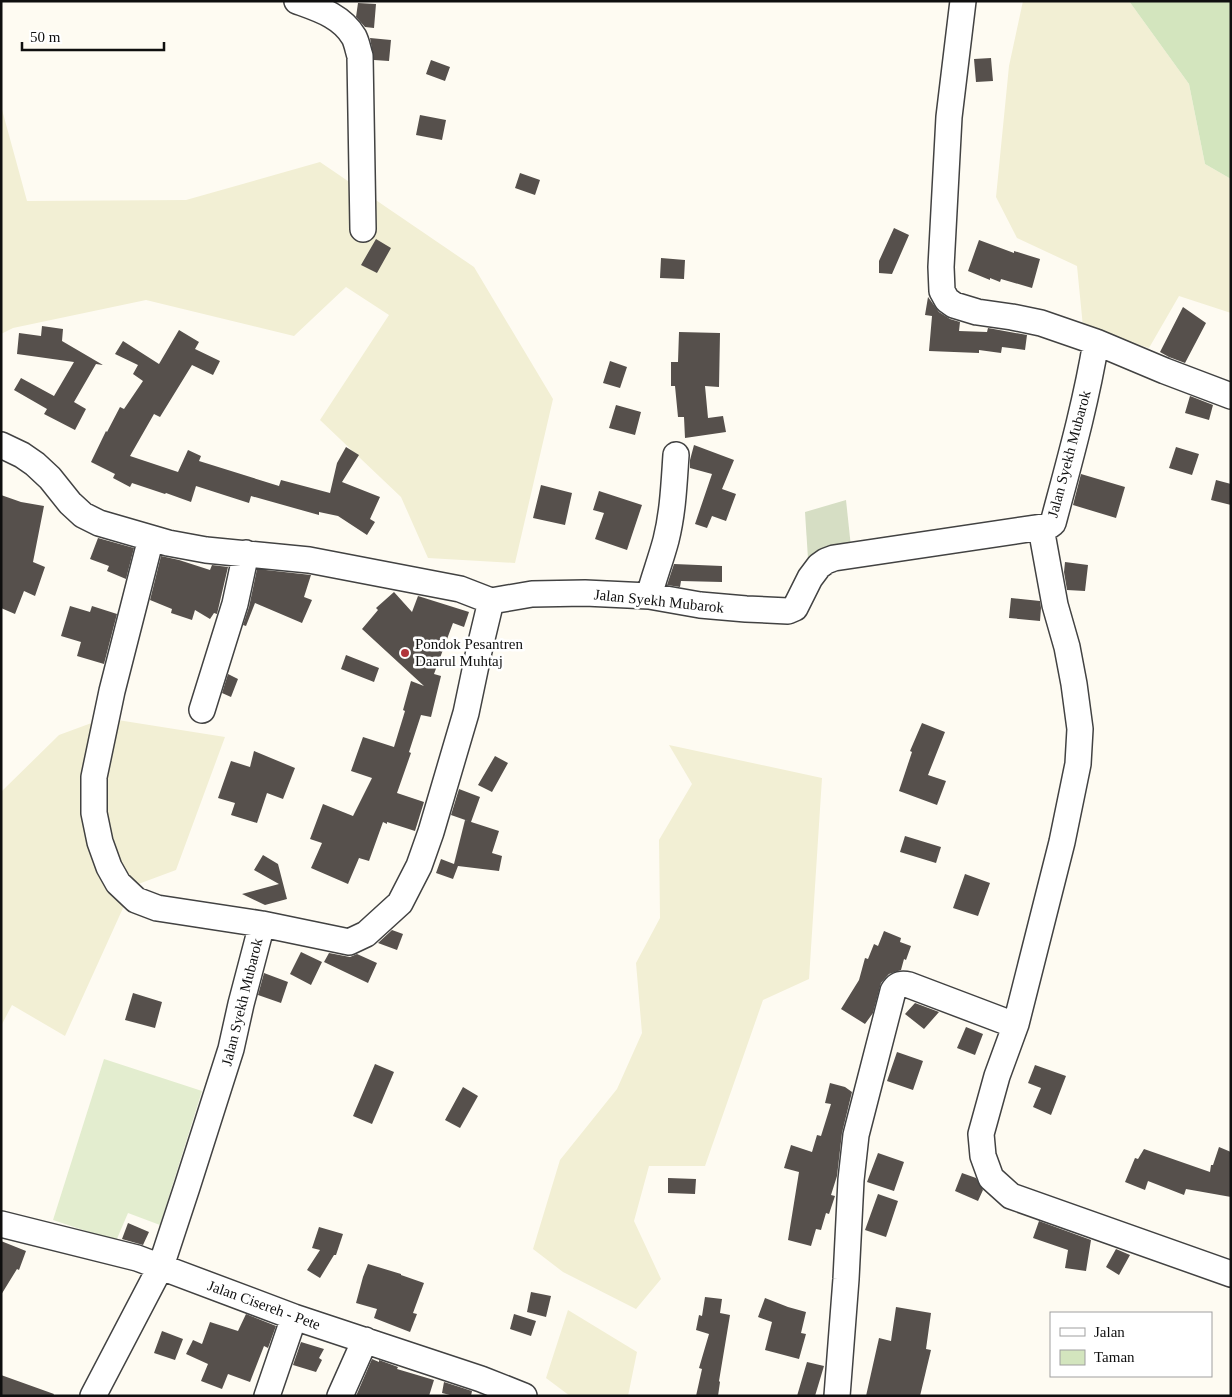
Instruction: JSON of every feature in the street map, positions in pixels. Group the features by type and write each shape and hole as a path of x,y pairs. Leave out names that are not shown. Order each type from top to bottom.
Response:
{"street":[{"path":"297,1 336,18 348,28 355,39 360,56 362,229"},
{"path":"964,1 949,117 941,267 942,291 947,300 954,305 977,312 1041,323 1096,342 1231,396"},
{"name":"Jalan Syekh Mubarok","path":"93,1396 161,1266 231,1049 240,1004 262,924 349,942 366,934 400,903 418,866 434,823 466,713 491,601 532,594 585,593 649,596 700,605 788,611 795,608 810,578 819,566 834,558 1049,526 1053,523 1092,367 1096,342"},
{"path":"1,445 22,455 35,464 83,515 100,523 168,543 206,550 310,560 460,589 491,601"},
{"path":"649,596 666,541 671,512 676,455"},
{"path":"1041,528 1055,605 1067,647 1074,684 1080,729 1078,764 1062,842 1016,1024 997,1076 981,1134 983,1156 991,1178 1011,1196 1231,1274"},
{"path":"151,538 112,691 94,777 94,813 100,842 109,867 118,883 136,900 158,908 262,924"},
{"path":"202,710 235,604 246,553"},
{"path":"837,1396 851,1180 856,1135 893,991 896,986 901,984 908,985 1016,1024"},
{"name":"Jalan Cisereh - Pete","path":"1,1224 137,1258 294,1317 481,1379 524,1396"},
{"path":"267,1396 294,1317"},
{"path":"340,1396 365,1340"}],"shaded area":[{"path":"1023,1 1129,1 1189,84 1205,164 1231,179 1231,313 1179,296 1149,348 1083,327 1077,266 1017,238 996,197 1009,66"},
{"path":"1,106 27,201 186,200 320,162 474,267 553,399 515,563 428,558 401,497 320,420 389,315 346,287 294,336 146,300 13,328 1,334"},
{"path":"105,718 225,737 176,870 133,886 65,1036 12,1005 1,1026 1,792 59,735"},
{"path":"669,745 822,778 809,979 763,1000 705,1166 649,1166 634,1221 661,1279 636,1309 563,1272 533,1249 560,1160 617,1089 642,1033 636,963 660,918 659,840 692,784"},
{"path":"568,1310 637,1352 628,1396 570,1396 546,1378"}],"green space":[{"path":"1129,1 1231,1 1231,179 1205,164 1189,84"},
{"path":"846,500 851,547 808,559 805,512"},
{"path":"104,1059 202,1091 160,1225 128,1213 116,1241 53,1220"}],"building":[{"path":"358,3 376,4 374,28 365,27 356,17"},
{"path":"370,38 391,40 389,61 374,60"},
{"path":"991,58 993,81 976,82 974,59"},
{"path":"431,60 450,67 445,81 426,74"},
{"path":"420,115 446,120 442,140 416,135"},
{"path":"520,173 540,180 535,195 515,188"},
{"path":"894,228 909,235 892,274 879,273 879,261"},
{"path":"376,239 391,248 377,273 361,265"},
{"path":"979,240 1014,253 1014,251 1040,259 1032,288 1001,279 1000,282 990,278 990,280 968,271"},
{"path":"661,258 685,260 684,279 660,278"},
{"path":"928,297 939,312 950,319 960,322 959,331 987,332 988,328 1027,335 1025,350 1002,347 1001,353 979,350 979,353 929,351 932,316 925,315"},
{"path":"1183,307 1206,323 1185,363 1160,352"},
{"path":"42,326 63,329 62,341 103,365 96,364 74,402 86,409 75,430 44,414 47,409 14,390 21,378 54,396 74,362 17,354 19,333 41,336"},
{"path":"179,330 199,342 195,349 220,361 213,375 192,365 160,417 154,414 130,456 178,472 188,450 201,456 199,461 279,486 281,480 330,493 337,463 346,447 359,455 342,482 380,497 370,519 375,522 367,535 338,516 319,512 319,515 251,496 249,503 196,486 191,502 132,483 130,487 113,478 115,474 91,462 120,407 124,409 143,381 133,374 138,365 115,354 123,341 159,364"},
{"path":"679,332 720,333 719,387 705,386 708,418 723,416 726,432 685,438 684,417 678,417 675,386 671,386 671,362 678,362"},
{"path":"610,361 627,367 620,388 603,383"},
{"path":"1190,396 1213,405 1209,420 1185,413"},
{"path":"616,405 641,412 635,435 609,428"},
{"path":"694,445 734,460 722,489 736,494 726,521 712,516 707,528 695,524 712,474 690,468"},
{"path":"1176,447 1199,454 1192,475 1169,468"},
{"path":"1081,474 1125,487 1116,518 1073,505"},
{"path":"1216,480 1231,484 1231,505 1211,500"},
{"path":"541,485 572,493 565,525 533,518"},
{"path":"599,491 642,505 627,550 595,539 604,513 593,510"},
{"path":"1,495 21,502 44,506 33,562 45,567 35,596 24,591 15,614 1,608"},
{"path":"98,538 134,548 126,579 107,571 109,566 90,559"},
{"path":"161,556 210,570 212,565 228,567 217,614 214,613 210,619 195,610 192,620 171,613 172,609 150,600"},
{"path":"1065,562 1088,565 1085,591 1067,590 1064,572"},
{"path":"674,564 722,566 722,582 681,581 680,587 667,585"},
{"path":"257,569 311,575 304,597 312,600 302,623 255,603 246,626 243,625"},
{"path":"394,592 412,612 418,596 469,612 464,627 453,623 434,674 441,676 431,717 421,715 409,752 411,753 397,793 424,802 415,831 383,822 369,861 359,858 348,884 311,868 322,843 310,839 323,804 353,816 372,778 351,771 363,737 394,747 405,711 403,710 411,681 424,686 362,629 378,610 376,608"},
{"path":"1011,598 1040,601 1040,621 1009,618"},
{"path":"70,606 90,612 92,606 117,614 104,664 77,656 81,642 61,636"},
{"path":"346,655 379,668 374,682 341,669"},
{"path":"228,674 238,679 231,697 222,693"},
{"path":"922,723 945,732 928,775 946,781 937,805 899,791 912,752 910,751"},
{"path":"254,751 295,768 283,799 267,793 257,823 231,815 235,803 218,798 231,761 250,767"},
{"path":"495,756 508,763 492,792 478,785"},
{"path":"459,789 480,797 471,822 451,815"},
{"path":"465,820 499,831 492,853 502,856 499,871 458,866 453,879 436,873 441,859 454,864"},
{"path":"905,836 941,847 936,863 900,852"},
{"path":"263,855 278,864 287,899 265,905 242,894 279,884 254,870"},
{"path":"965,874 990,883 978,916 953,908"},
{"path":"392,930 403,934 397,950 378,943"},
{"path":"884,931 901,938 900,942 911,946 901,970 889,974 881,983 873,1013 865,1024 841,1009 859,980 865,958 868,959 874,944 878,946"},
{"path":"301,952 322,962 311,985 290,974"},
{"path":"329,953 350,957 357,954 377,963 368,983 324,962"},
{"path":"264,973 288,982 281,1003 258,995"},
{"path":"133,993 162,1002 155,1028 125,1020"},
{"path":"915,1003 939,1012 924,1029 905,1014"},
{"path":"966,1027 983,1034 975,1055 957,1048"},
{"path":"897,1052 923,1061 913,1090 887,1081"},
{"path":"375,1064 394,1072 372,1124 353,1116"},
{"path":"1035,1065 1066,1076 1051,1115 1033,1107 1041,1088 1028,1083"},
{"path":"830,1083 845,1087 852,1092 842,1133 837,1176 831,1195 835,1196 829,1214 826,1213 821,1230 816,1229 811,1246 788,1240 799,1172 784,1168 791,1145 812,1152 817,1135 821,1136 831,1104 825,1103"},
{"path":"463,1087 478,1096 460,1128 445,1120"},
{"path":"1219,1147 1231,1152 1231,1197 1186,1189 1184,1195 1148,1181 1145,1190 1125,1182 1135,1158 1138,1159 1144,1149 1210,1172"},
{"path":"878,1153 904,1162 894,1191 867,1182"},
{"path":"962,1173 976,1178 983,1190 978,1201 955,1191"},
{"path":"668,1178 696,1179 695,1194 668,1193"},
{"path":"878,1194 898,1201 886,1237 865,1230"},
{"path":"1039,1221 1091,1240 1086,1271 1065,1268 1068,1250 1033,1238"},
{"path":"128,1223 149,1232 143,1245 122,1239"},
{"path":"319,1227 343,1234 336,1255 334,1255 320,1278 307,1270 320,1250 312,1248"},
{"path":"1,1241 26,1251 19,1270 17,1269 1,1295"},
{"path":"1116,1249 1130,1255 1119,1275 1106,1267"},
{"path":"368,1264 424,1283 413,1313 417,1314 410,1332 374,1318 377,1309 356,1303"},
{"path":"531,1292 551,1296 546,1317 527,1312"},
{"path":"705,1297 722,1299 720,1313 730,1315 718,1396 696,1396 702,1369 699,1368 709,1334 696,1330 699,1315 702,1316"},
{"path":"765,1298 806,1312 801,1333 806,1334 799,1359 765,1350 772,1322 758,1317"},
{"path":"896,1307 931,1313 926,1349 931,1350 920,1396 866,1396 879,1338 891,1341"},
{"path":"246,1314 276,1326 268,1348 264,1346 250,1382 228,1374 222,1389 201,1381 208,1364 186,1354 193,1340 202,1344 210,1322 238,1331"},
{"path":"514,1314 536,1321 531,1336 510,1329"},
{"path":"162,1331 183,1339 175,1360 154,1353"},
{"path":"301,1342 324,1349 319,1358 322,1360 316,1372 293,1365"},
{"path":"372,1359 434,1380 429,1396 356,1396"},
{"path":"807,1362 824,1366 815,1396 797,1396"},
{"path":"1,1375 54,1394 53,1396 1,1396"},
{"path":"444,1382 472,1391 471,1396 454,1396 442,1393"}],"place":[{"name":"Pondok Pesantren Daarul Muhtaj","path":"405,653"}]}
